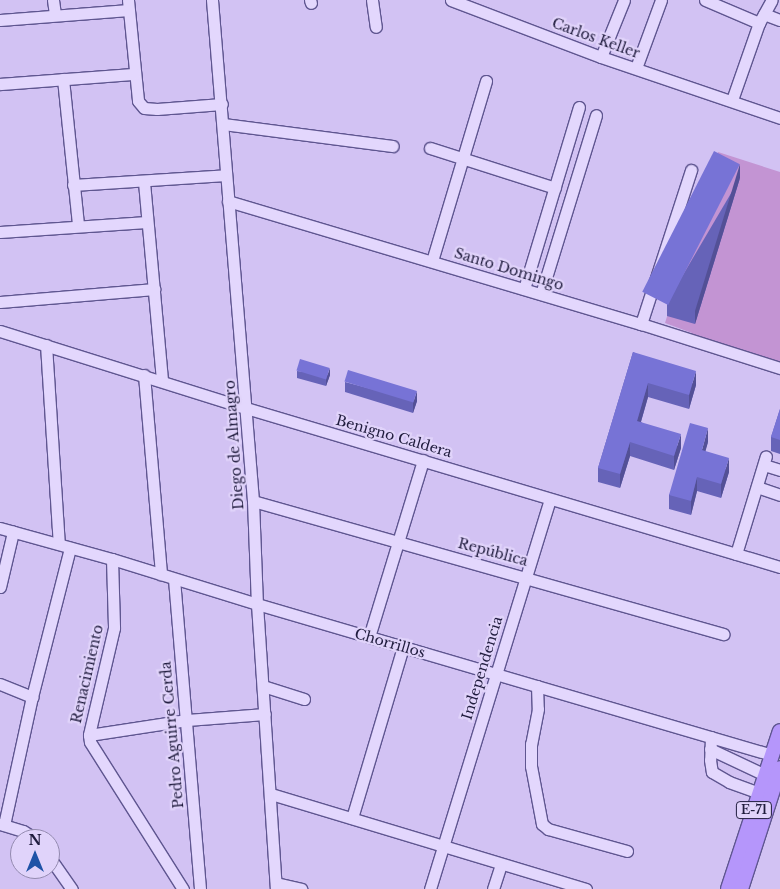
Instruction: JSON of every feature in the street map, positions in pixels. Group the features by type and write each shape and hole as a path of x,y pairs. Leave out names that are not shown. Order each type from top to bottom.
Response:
{"main road":[{"name":"E-71","path":"728,889 759,793 776,757 780,731"},
{"name":"E-71","path":"741,889 780,768"}],"street":[{"path":"53,0 54,15"},
{"name":"Diego de Almagro","path":"212,0 253,501 257,604 276,886"},
{"path":"372,0 376,26"},
{"name":"Carlos Keller","path":"450,0 601,57 732,100 780,118"},
{"path":"601,57 624,0"},
{"path":"636,68 661,0"},
{"path":"705,0 762,18 780,20"},
{"path":"732,100 762,18 772,0"},
{"path":"0,20 128,5 138,101 144,108 157,109 222,104"},
{"path":"0,84 134,74"},
{"path":"63,78 78,225"},
{"path":"432,261 486,81"},
{"path":"524,289 579,107"},
{"path":"541,294 596,115"},
{"path":"223,124 393,146"},
{"path":"430,148 555,188"},
{"path":"641,324 691,170"},
{"path":"73,185 144,182 226,175"},
{"path":"144,182 162,380"},
{"name":"Santo Domingo","path":"228,200 641,324 780,368"},
{"path":"0,232 78,225 147,222"},
{"path":"0,302 154,289"},
{"name":"Benigno Caldera","path":"0,330 246,408 780,566"},
{"path":"16,829 2,825 65,546 46,345"},
{"path":"144,375 161,574"},
{"path":"369,637 423,460"},
{"path":"736,554 765,460 780,470"},
{"path":"757,487 780,495"},
{"name":"Independencia","path":"430,889 550,499"},
{"name":"República","path":"253,501 526,576 724,634"},
{"name":"Chorrillos","path":"0,528 112,559 257,604 776,757"},
{"path":"0,587 13,532"},
{"name":"Renacimiento","path":"112,559 114,628 89,735 90,742 183,889"},
{"name":"Pedro Aguirre Cerda","path":"174,579 200,889"},
{"path":"352,818 403,647"},
{"path":"0,684 32,697"},
{"path":"263,686 304,699"},
{"path":"537,686 538,709 532,744 531,766 542,824 548,830 627,851"},
{"path":"89,735 187,720 265,714"},
{"path":"711,737 710,760 714,774 759,793"},
{"path":"710,749 766,775"},
{"path":"271,794 583,889"},
{"path":"493,889 502,864"},
{"path":"60,872 72,889"},
{"path":"276,886 301,889"}],"shaded area":[{"path":"718,152 780,172 780,367 690,339 692,333 665,323"}],"building":[{"path":"714,151 740,164 668,305 642,292"},
{"path":"633,352 696,371 689,395 648,383 637,421 681,434 674,456 630,442 620,474 598,468"},
{"path":"300,359 330,368 326,380 296,370"},
{"path":"348,370 417,391 413,403 344,381"},
{"path":"780,409 780,440 771,437"},
{"path":"690,423 708,428 702,450 729,458 721,484 697,477 691,501 669,495"}]}
